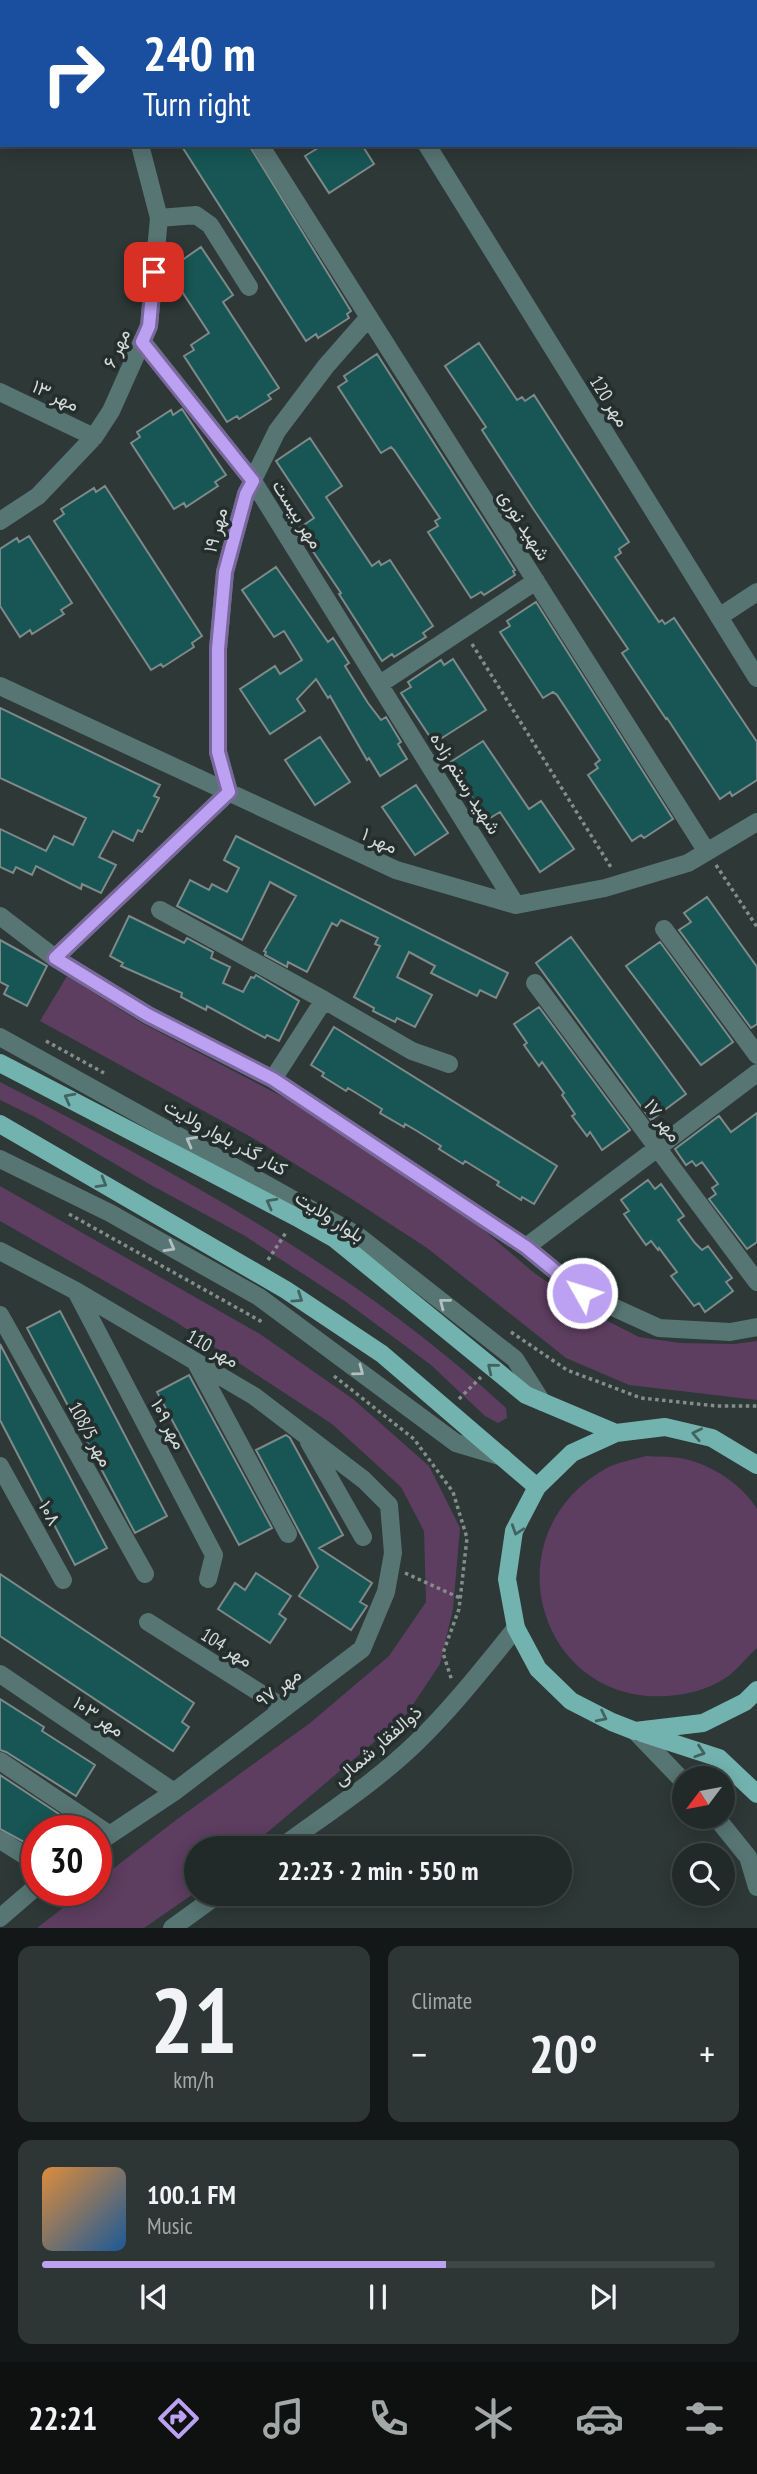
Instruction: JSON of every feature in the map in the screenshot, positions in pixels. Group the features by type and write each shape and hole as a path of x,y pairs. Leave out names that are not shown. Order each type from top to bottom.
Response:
{"main road":[{"name":"بلوار ولایت","path":"0,1063 335,1239 526,1395 617,1433"},
{"path":"0,1124 259,1274 382,1354 537,1487"},
{"path":"756,1463 712,1438 665,1427 617,1433 572,1453 537,1487 514,1531 507,1579 516,1628 538,1669 571,1701 635,1731 719,1758 757,1794"},
{"path":"635,1731 703,1723 745,1702 757,1690"}],"street":[{"name":"مهر ۶","path":"0,521 38,496 94,437 111,411 149,326 159,218 141,147"},
{"name":"شهید نوری","path":"261,147 707,852"},
{"name":"مهر 120","path":"427,147 757,678"},
{"path":"159,218 196,215 210,225 249,287"},
{"name":"مهر ۱۹","path":"229,792 218,752 218,649 225,572 246,494 277,431 326,366 369,317"},
{"name":"مهر بیست","path":"142,342 253,481 380,684"},
{"name":"مهر ۱۳","path":"0,392 94,437"},
{"path":"380,684 536,581"},
{"path":"719,617 757,592"},
{"name":"شهید رستم زاده","path":"380,684 516,905"},
{"name":"مهر ۱","path":"0,686 396,870 516,905 621,883 688,863 757,822"},
{"path":"55,958 229,792"},
{"path":"160,910 412,1051 449,1064"},
{"path":"0,916 55,958 148,1015 273,1079 526,1247 582,1293 659,1328 730,1332 757,1327"},
{"path":"664,929 757,1055"},
{"name":"مهر ۱۷","path":"535,983 757,1282"},
{"path":"273,1079 324,1000"},
{"name":"کنار گذر بلوار ولایت","path":"0,1037 357,1235 515,1359 542,1402"},
{"path":"526,1247 757,1073"},
{"path":"0,1159 110,1213 260,1297 456,1443 502,1457"},
{"name":"مهر 110","path":"0,1251 76,1291 254,1396 364,1480 389,1505"},
{"name":"مهر ۱۰۹","path":"76,1291 214,1555 208,1578"},
{"name":"مهر 108/5","path":"0,1315 145,1574"},
{"path":"195,1361 288,1534"},
{"path":"305,1435 363,1537"},
{"name":"۱۰۸","path":"0,1466 63,1580"},
{"name":"مهر ۹۷","path":"112,1833 174,1792 362,1649 386,1592 393,1553 389,1505"},
{"name":"مهر 104","path":"148,1622 284,1708"},
{"name":"ذوالفقار شمالی","path":"296,1836 416,1744 516,1628"},
{"name":"مهر ۱۰۳","path":"0,1674 174,1792"},
{"path":"635,1731 672,1770"},
{"path":"0,1761 71,1815"},
{"path":"725,1829 748,1857 757,1887"},
{"path":"0,1840 21,1853"},
{"path":"0,1918 21,1900"},
{"path":"172,1928 202,1906"}],"path":[{"path":"463,629 621,883"},
{"path":"707,852 757,927"},
{"path":"59,1208 264,1324"},
{"path":"259,1274 296,1217"},
{"path":"235,1308 247,1290"},
{"path":"504,1350 515,1335"},
{"path":"448,1410 491,1367"},
{"path":"328,1371 414,1439 453,1492 467,1538 459,1609 443,1653 458,1698"},
{"path":"390,1566 460,1598"}],"shaded area":[{"path":"67,976 142,1023 291,1101 472,1220 533,1272 588,1311 639,1337 680,1343 734,1344 757,1341 757,1400 629,1385 566,1358 427,1248 347,1196 251,1137 40,1021"},
{"path":"0,1082 199,1189 328,1269 449,1358 506,1408 507,1418 498,1423 485,1416 431,1365 346,1302 245,1236 35,1117 0,1100"},
{"path":"0,1186 260,1334 353,1399 429,1466 460,1528 453,1609 440,1664 406,1715 263,1836 184,1836 184,1900 144,1928 37,1928 65,1906 112,1906 112,1870 310,1723 389,1656 426,1602 424,1531 401,1487 332,1424 176,1322 0,1221"},
{"path":"646,1456 680,1458 706,1466 735,1484 757,1509 757,1648 719,1682 684,1694 630,1693 592,1677 563,1649 545,1614 540,1575 547,1536 568,1499 605,1469"}],"building":[{"path":"182,147 250,147 351,311 347,314 349,318 318,338 316,334 306,341"},
{"path":"320,147 363,147 374,164 329,193 305,156"},
{"path":"201,247 233,295 223,302 279,388 268,395 271,399 239,419 237,416 227,422 184,356 194,350 191,345 209,333 168,270"},
{"path":"479,343 517,400 522,397 525,401 534,395 629,542 619,549 621,553 615,557 659,622 662,620 665,624 674,618 757,742 757,780 732,796 730,792 720,799 666,719 622,653 628,649 482,430 486,427 445,366"},
{"path":"377,354 515,570 515,575 484,595 481,592 471,598 428,532 438,526 435,521 440,518 394,450 391,447 381,453 338,387 347,381 344,376"},
{"path":"182,409 226,475 215,482 218,486 186,507 184,503 174,509 131,443 140,437 137,432 171,410 173,415"},
{"path":"310,438 342,486 326,497 372,566 379,561 381,565 390,560 433,626 423,633 426,637 394,657 392,654 382,661 298,529 314,518 276,461"},
{"path":"105,486 202,636 192,643 194,647 163,667 161,664 151,670 54,521 64,514 61,509 94,488 96,492"},
{"path":"29,536 72,603 61,610 64,614 32,634 30,630 20,637 0,606 0,549 17,538 19,542"},
{"path":"276,567 328,642 333,638 349,663 345,666 368,703 381,720 386,717 401,742 398,744 407,759 380,776 369,758 367,760 330,696 328,698 316,679 297,699 305,711 270,734 240,689 275,666 280,674 302,660 284,631 274,637 242,590"},
{"path":"536,602 673,819 644,838 641,835 632,841 588,775 598,768 595,764 600,760 557,695 553,692 543,698 500,632 510,626 507,621"},
{"path":"453,659 486,710 434,743 401,693 411,687 408,682 441,660 444,665"},
{"path":"0,708 160,785 154,796 159,798 142,832 138,830 133,841 113,831 99,857 116,865 101,893 82,884 81,889 36,866 32,875 16,867 13,873 0,867 0,829 46,851 54,836 73,845 86,818 0,778"},
{"path":"320,737 350,782 315,805 285,760"},
{"path":"483,741 529,809 541,801 574,849 540,872 500,812 487,820 449,763"},
{"path":"416,785 448,833 415,855 382,807"},
{"path":"236,836 508,973 496,998 480,990 477,996 431,973 435,966 409,952 397,977 432,995 415,1027 397,1018 395,1022 354,997 380,946 375,944 378,938 341,920 337,926 332,923 307,972 288,962 287,967 265,955 264,951 296,896 270,882 242,940 177,906 190,880 209,890 212,884 227,892 239,868 224,860"},
{"path":"707,897 757,967 757,1024 751,1028 679,930 691,922 684,913"},
{"path":"129,916 184,943 187,938 213,952 211,958 230,967 223,983 243,992 251,977 256,975 299,1001 279,1041 267,1035 265,1038 207,1006 206,1010 181,997 182,993 121,966 123,963 110,956"},
{"path":"571,937 686,1094 651,1120 536,963"},
{"path":"0,940 47,966 27,1006 4,994 8,986 0,982"},
{"path":"660,942 733,1042 701,1065 626,966"},
{"path":"539,1007 630,1130 602,1150 590,1132 587,1136 572,1116 575,1114 562,1095 564,1093 542,1062 539,1066 524,1045 527,1043 514,1024"},
{"path":"334,1027 557,1166 534,1204 522,1197 521,1200 497,1185 499,1182 439,1149 441,1146 417,1131 380,1113 382,1109 322,1076 324,1073 311,1065"},
{"path":"757,1113 757,1242 747,1249 709,1199 716,1194 712,1188 718,1184 702,1162 696,1166 692,1161 686,1165 675,1149 719,1116 731,1132"},
{"path":"648,1180 655,1189 661,1184 684,1216 678,1220 695,1243 702,1250 708,1246 732,1278 726,1282 733,1291 705,1312 699,1303 694,1306 671,1276 677,1272 659,1248 658,1250 651,1241 646,1245 624,1214 629,1211 621,1200"},
{"path":"60,1311 167,1516 135,1533 27,1328"},
{"path":"0,1344 107,1548 75,1565 0,1420"},
{"path":"189,1375 272,1528 239,1545 157,1392"},
{"path":"286,1435 343,1535 319,1548 372,1583 360,1602 367,1606 351,1630 299,1596 318,1567 256,1450"},
{"path":"256,1573 291,1596 279,1614 286,1619 270,1643 218,1609 235,1583 245,1590"},
{"path":"0,1574 194,1703 182,1722 189,1727 173,1751 0,1636"},
{"path":"0,1699 44,1727 42,1731 95,1765 76,1796 0,1750"},
{"path":"0,1775 59,1814 21,1815 21,1840 0,1829"}],"route":[{"path":"154,272 149,326 142,342 253,481 246,494 225,572 218,649 218,752 229,792 55,958 148,1015 273,1079 526,1247 582,1293"}]}
